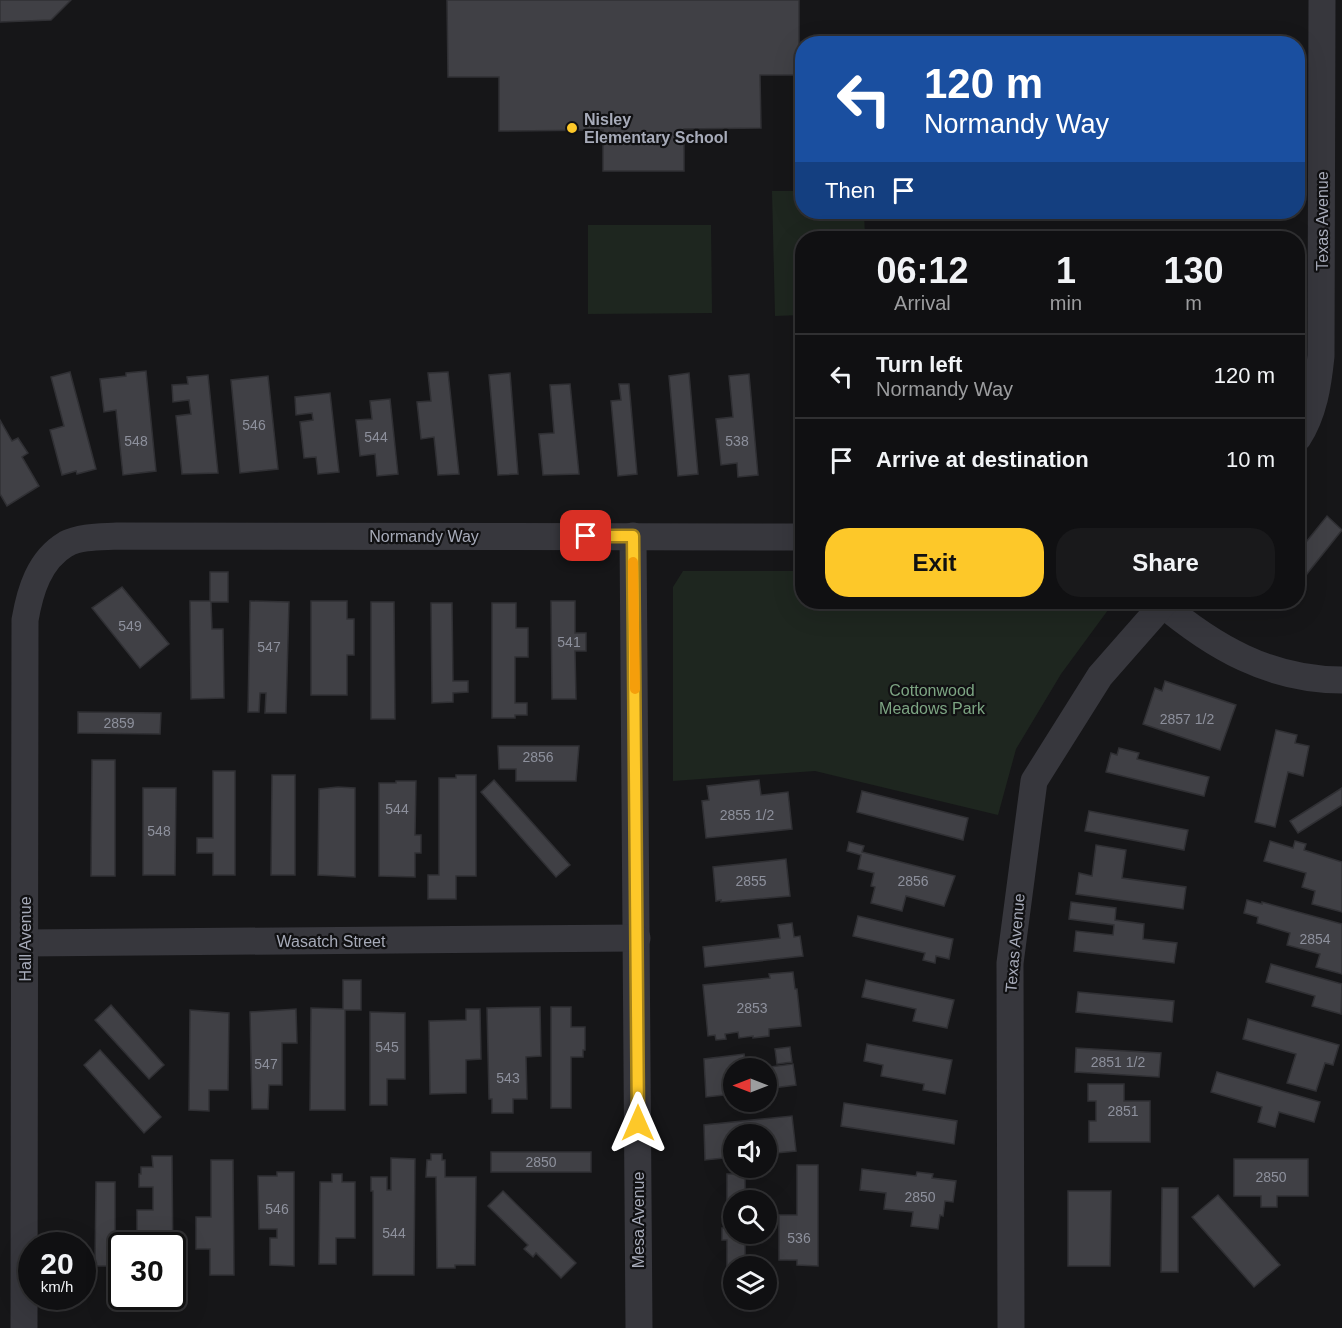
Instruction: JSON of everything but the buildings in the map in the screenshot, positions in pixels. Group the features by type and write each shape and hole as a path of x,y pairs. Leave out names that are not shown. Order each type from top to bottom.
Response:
{"street":[{"name":"Texas Avenue","path":"1305,425 1316,394 1321,356 1322,0"},
{"name":"Normandy Way","path":"50,557 68,543 91,537 117,536 795,537"},
{"name":"Mesa Avenue","path":"633,536 639,1328"},
{"name":"Hall Avenue","path":"24,1328 25,620 29,594 50,557"},
{"name":"Texas Avenue","path":"1011,1328 1010,963 1034,781 1100,676 1156,609"},
{"path":"1171,609 1229,652 1264,668 1301,677 1342,680"},
{"name":"Wasatch Street","path":"25,943 637,938"}],"green space":[{"path":"772,191 795,191 795,219 864,219 865,231 795,231 795,315 775,316"},
{"path":"588,225 711,225 712,313 588,314"},
{"name":"Cottonwood Meadows Park","path":"683,571 795,571 795,609 1108,610 1061,674 1016,749 998,815 815,771 673,781 673,587"}],"slow traffic":[{"path":"633,562 635,689"}],"place":[{"name":"Nisley Elementary School","path":"572,128"}],"route":[{"path":"586,536 633,536 638,1123"}]}
